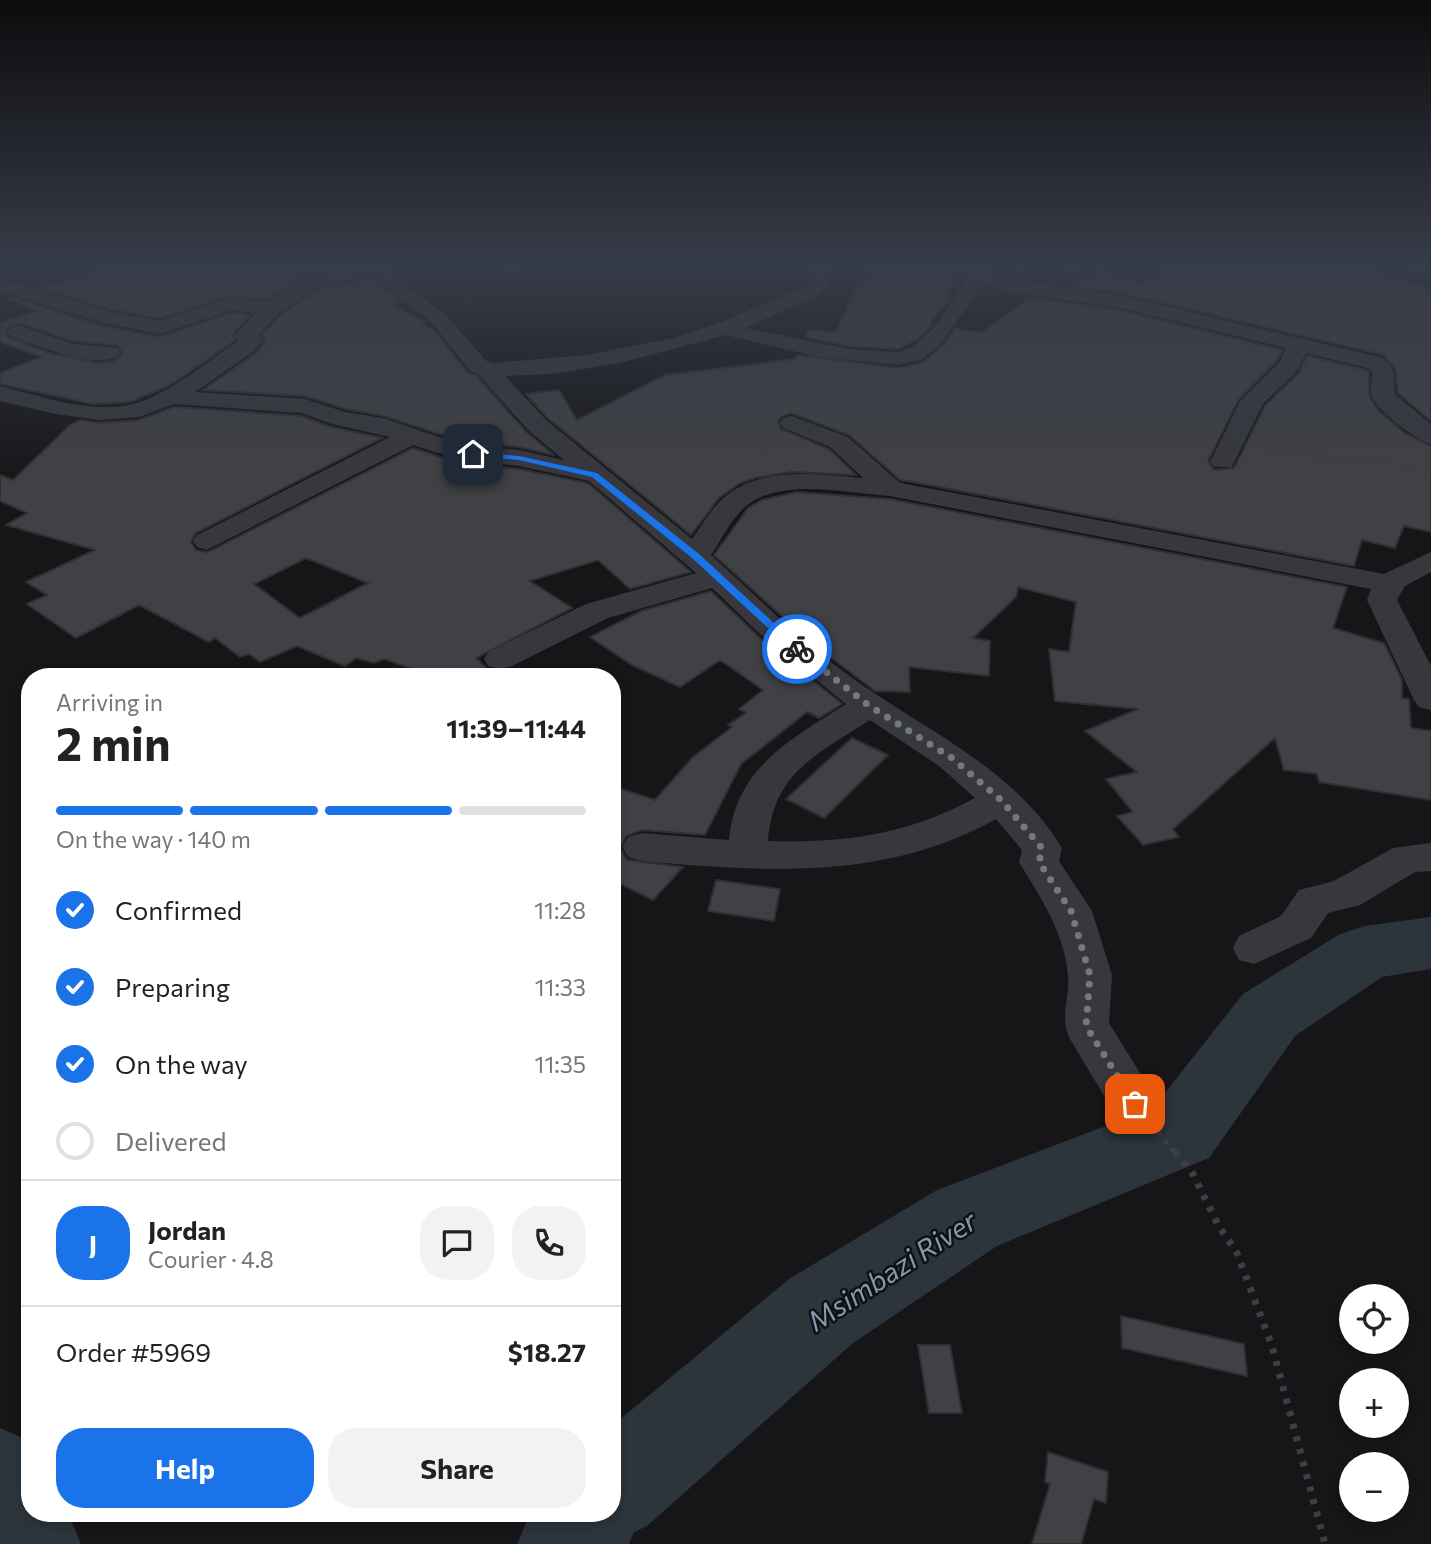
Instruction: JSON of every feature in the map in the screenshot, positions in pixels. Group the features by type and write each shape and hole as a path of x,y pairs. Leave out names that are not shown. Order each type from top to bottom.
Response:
{"street":[{"path":"27,338 70,350 109,354"},
{"path":"0,393 57,409 146,409 169,397 251,342 248,338"},
{"path":"455,338 478,366 487,370 537,425 706,567 782,637 868,705 952,758 1001,800 1042,848 1039,862 1071,911 1090,975 1086,1026 1135,1104"},
{"path":"487,370 532,369 696,338"},
{"path":"766,338 826,352 907,357 934,338"},
{"path":"1270,338 1375,363 1383,369 1383,396 1397,411 1431,436"},
{"path":"1223,462 1252,401 1289,366 1298,345"},
{"path":"169,397 305,406 341,419 374,423 460,452 519,458 594,475"},
{"path":"792,422 839,442 890,488"},
{"path":"207,541 411,436"},
{"path":"500,659 597,611 706,567 735,502 760,486 782,483 890,488 1390,584"},
{"path":"1430,562 1406,571 1390,584 1382,600 1431,700"},
{"path":"747,854 754,802 767,780 797,754 868,705"},
{"path":"642,847 813,856 919,839 1001,800"},
{"path":"1254,947 1296,927 1314,901 1345,894 1407,858 1431,857"}],"path":[{"path":"1234,439 1312,456 1431,468"},
{"path":"1135,1104 1193,1174 1218,1225 1237,1253 1272,1346 1325,1544"}],"building":[{"path":"0,338 11,338 49,353 99,363 113,361 123,354 117,345 65,338 235,340 170,385 130,402 93,404 0,384 0,373 41,357 0,342"},
{"path":"263,338 440,338 468,373 476,375 526,432 554,455 519,447 464,442 384,416 346,409 305,396 203,390 256,353 265,342"},
{"path":"810,338 920,338 898,349 849,346"},
{"path":"948,338 1233,338 1282,350 1277,361 1238,400 1208,461 1214,470 1234,468 1265,406 1299,373 1307,356 1366,370 1369,372 1369,395 1378,410 1405,433 1431,446 1431,532 1404,526 1395,548 1362,540 1354,566 900,480 849,435 791,413 781,417 778,422 781,429 829,449 856,475 792,472 755,478 739,484 719,498 691,535 548,418 526,394 559,390 577,420 665,375 795,359 797,355 899,368 923,362"},
{"path":"1313,338 1431,338 1431,421 1398,393 1395,369 1384,355"},
{"path":"174,407 301,416 331,427 382,438 196,533 191,542 196,550 208,552 413,448 459,463 519,469 588,483 691,572 630,589 598,560 530,581 572,608 476,658 486,668 410,668 384,659 374,663 356,658 345,666 297,646 260,662 249,654 240,657 215,638 209,642 139,605 76,638 27,604 47,595 26,582 95,550 6,525 27,513 0,501 0,475 13,480 70,425 81,420 99,423 139,420","holes":["306,558 368,583 300,618 254,584"]},
{"path":"796,492 890,499 1347,587 1333,628 1384,643 1402,680 1402,698 1409,699 1411,728 1431,731 1431,800 1319,782 1317,774 1284,770 1275,738 1173,829 1179,837 1143,845 1117,816 1133,812 1106,779 1137,772 1085,731 1138,709 1055,701 1049,649 1069,652 1076,602 1018,587 1016,597 973,638 990,641 989,676 909,667 910,692 875,691 813,644 714,555 748,508 762,500"},
{"path":"711,591 759,637 842,704 819,718 807,712 741,764 705,835 642,830 626,836 621,846 621,789 655,800 693,757 732,727 728,725 746,713 739,709 763,690 720,660 680,687 632,665 590,637 641,611"},
{"path":"852,738 888,755 824,818 786,799"},
{"path":"621,850 627,860 683,867 653,900 621,884"},
{"path":"716,880 780,889 774,921 708,911"},
{"path":"1121,1316 1244,1344 1247,1376 1122,1348"},
{"path":"918,1345 950,1345 962,1413 929,1413"},
{"path":"1048,1452 1108,1472 1106,1503 1094,1499 1081,1544 1032,1544 1050,1484 1045,1482"}],"waterway":[{"name":"Msimbazi River","path":"621,1483 821,1311 967,1218 1181,1133 1269,1015 1365,953 1431,943"},
{"name":"Msimbazi River","path":"0,1478 29,1544"},
{"name":"Msimbazi River","path":"569,1544 585,1522"}],"way so far":[{"path":"797,649 868,705 952,758 1001,800 1042,848 1039,862 1071,911 1090,975 1086,1026 1135,1104"}],"route":[{"path":"473,454 519,458 594,475 635,505 695,556 797,649"}]}
